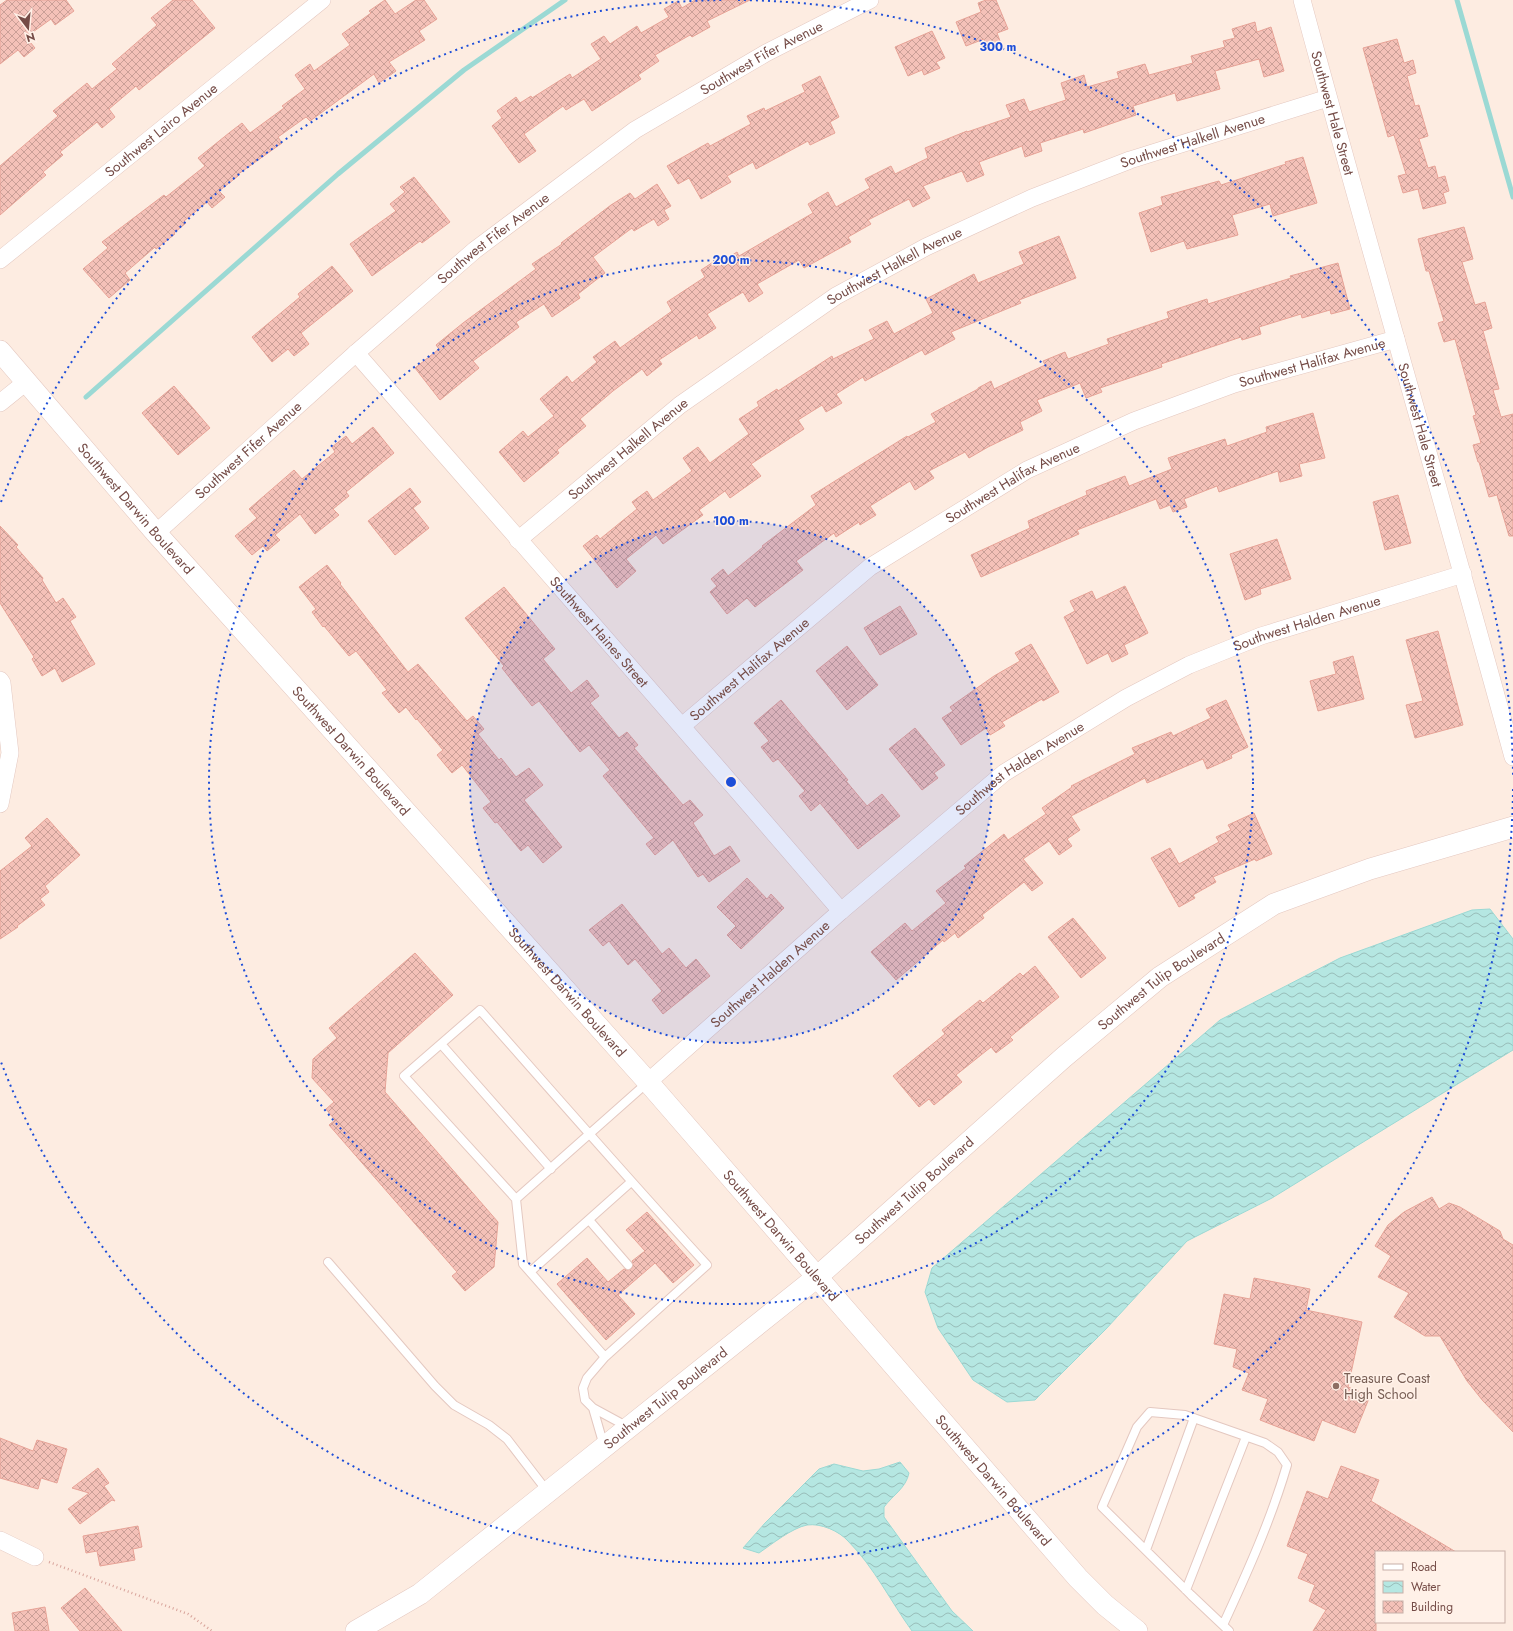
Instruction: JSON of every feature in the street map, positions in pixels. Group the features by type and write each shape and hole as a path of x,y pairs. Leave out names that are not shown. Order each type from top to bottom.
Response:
{"street":[{"name":"Southwest Lairo Avenue","path":"0,260 322,0"},
{"name":"Southwest Fifer Avenue","path":"156,533 356,353 476,250 635,130 766,53 870,0"},
{"name":"Southwest Hale Street","path":"1302,0 1328,98 1463,574 1513,757"},
{"name":"Southwest Halkell Avenue","path":"518,540 680,405 836,296 877,273 926,247 1025,201 1109,168 1130,160 1328,98"},
{"name":"Southwest Halifax Avenue","path":"682,726 870,566 1028,470 1134,421 1234,384 1396,339"},
{"name":"Southwest Haines Street","path":"356,353 682,726 841,911"},
{"name":"Southwest Darwin Boulevard","path":"2,359 26,382 156,533 648,1082 1078,1578 1106,1606 1137,1631"},
{"path":"0,403 26,382"},
{"name":"Southwest Halden Avenue","path":"648,1082 841,911 1004,773 1126,698 1189,665 1261,636 1463,574"},
{"path":"0,680 2,683 10,753 0,804"},
{"name":"Southwest Tulip Boulevard","path":"356,1631 420,1594 817,1277 1064,1057 1160,977 1274,904 1370,868 1513,827"},
{"path":"0,1540 35,1557"}],"lane":[{"path":"605,1357 523,1264 516,1199 404,1076 480,1010 631,1182 707,1265 605,1357 587,1378 583,1388 585,1400 594,1408 629,1427"},
{"path":"441,1044 551,1168"},
{"path":"516,1199 648,1082"},
{"path":"530,1272 631,1182"},
{"path":"589,1220 628,1265"},
{"path":"328,1262 435,1386 454,1405 489,1426 507,1439 548,1492"},
{"path":"594,1408 604,1446"},
{"path":"1150,1412 1185,1415 1194,1418 1265,1443 1278,1452 1287,1465 1252,1562 1226,1628 1102,1507 1137,1427 1150,1412"},
{"path":"1146,1550 1194,1418"},
{"path":"1186,1590 1246,1436"}],"path":[{"path":"35,1557 188,1614 212,1631"}],"water":[{"path":"1490,909 1513,939 1513,1050 1272,1198 1187,1241 1106,1329 1035,1400 1007,1402 973,1380 938,1328 925,1292 932,1268 1220,1020 1340,958 1472,910"},
{"path":"900,1462 909,1473 905,1483 884,1507 884,1517 952,1611 973,1631 912,1631 866,1562 844,1537 829,1528 818,1525 807,1525 795,1529 759,1553 743,1548 765,1523 819,1469 834,1464 863,1471 879,1469"}],"building":[{"path":"7,0 66,0 74,11 55,25 51,19 26,37 35,48 24,57 18,50 0,64 0,5"},
{"path":"173,0 192,0 215,28 139,90 136,86 109,109 115,117 102,128 97,122 60,152 63,155 43,172 46,175 0,215 0,166 58,116 53,111 87,83 92,89 117,69 112,64 157,25 151,18"},
{"path":"385,0 395,14 416,0 424,0 437,19 419,31 425,40 389,62 396,71 379,83 374,74 310,121 306,117 278,137 282,143 237,175 238,176 219,191 225,197 212,208 207,202 184,221 186,223 174,233 175,234 156,249 155,247 125,273 130,280 109,298 83,269 108,248 102,242 164,195 166,197 205,166 198,158 242,123 250,133 284,108 282,106 305,89 295,75 310,64 314,71 350,45 342,34 371,13 369,11"},
{"path":"695,0 750,0 707,21 710,27 692,37 690,35 655,55 659,61 638,75 641,79 592,111 584,99 566,110 563,106 524,134 536,151 519,163 492,126 502,118 497,111 516,97 520,103 531,96 532,98 570,74 572,78 601,59 591,44 604,36 610,44 637,26 641,33 669,17 664,9 678,1 682,8"},
{"path":"986,0 996,0 1008,29 997,33 1000,41 986,46 984,39 966,46 956,22 981,12 978,3"},
{"path":"1255,22 1257,32 1271,27 1284,71 1264,77 1259,59 1215,71 1220,89 1177,101 1175,93 1133,106 1136,115 1084,133 1083,129 1040,143 1042,151 1025,157 1022,146 979,162 984,175 967,182 962,171 923,186 930,198 913,207 909,199 868,220 871,224 848,237 851,242 804,268 799,260 757,284 763,293 749,302 743,292 707,314 716,328 699,339 697,335 659,360 662,364 647,376 642,369 613,391 580,419 586,426 557,450 559,453 524,482 499,452 523,431 528,437 554,416 540,399 567,376 572,383 597,362 593,357 615,341 620,348 672,311 667,302 705,277 701,270 721,257 724,260 737,252 739,256 813,213 808,204 828,192 836,207 870,188 865,179 891,166 895,174 928,158 925,148 967,131 1011,117 1006,105 1024,99 1029,112 1066,100 1061,83 1084,75 1087,87 1119,78 1117,72 1145,64 1149,75 1193,63 1191,56 1225,47 1223,41 1235,38 1232,29"},
{"path":"932,31 945,58 936,62 940,68 924,75 922,70 908,76 895,47"},
{"path":"1397,39 1404,63 1413,60 1416,73 1407,76 1415,106 1419,105 1428,136 1419,139 1428,168 1435,166 1438,178 1445,176 1449,191 1443,193 1446,203 1423,209 1418,189 1403,193 1398,176 1406,174 1394,135 1388,137 1363,48"},
{"path":"820,76 839,117 830,122 835,133 810,145 808,141 756,169 753,162 727,176 731,182 701,199 689,178 678,184 667,166 708,143 710,146 751,124 747,116 764,108 765,111 805,92 802,85"},
{"path":"1303,157 1317,203 1273,216 1270,204 1232,215 1238,235 1187,249 1184,241 1151,252 1139,213 1163,205 1161,197 1219,181 1221,185"},
{"path":"414,177 450,222 422,243 420,241 372,276 350,244 396,211 390,204 405,192 400,187"},
{"path":"657,184 671,206 664,210 669,219 658,226 654,219 634,231 632,228 593,257 605,273 578,294 580,298 552,317 544,304 516,322 519,327 473,361 479,368 440,400 415,368 439,349 436,345 536,269 532,264 562,244 561,243 611,205 630,193 635,199"},
{"path":"1464,227 1473,259 1462,262 1475,305 1485,302 1492,328 1483,331 1499,389 1493,390 1501,417 1513,414 1513,536 1509,536 1497,495 1489,497 1473,445 1481,443 1473,416 1476,415 1455,339 1444,342 1438,323 1444,321 1429,271 1426,271 1418,239"},
{"path":"1059,236 1076,278 1019,300 1021,303 951,332 955,339 925,355 922,350 865,381 863,377 836,394 842,403 826,412 822,405 798,420 804,429 751,464 761,476 730,498 725,491 699,510 703,515 663,544 656,535 626,559 636,571 617,588 583,546 597,535 600,539 637,509 632,502 647,491 653,500 692,471 683,458 698,447 710,463 749,434 739,419 759,406 757,402 777,389 778,391 832,356 833,359 874,339 869,330 887,321 894,334 933,313 926,299 974,274 978,283 1024,264 1019,252"},
{"path":"1338,263 1350,309 1331,314 1330,310 1302,318 1301,314 1259,327 1261,334 1242,340 1241,337 1161,364 1162,367 1100,388 1102,392 1086,398 1080,383 1037,400 1042,411 1020,422 1023,430 969,458 965,452 929,471 934,478 915,490 910,481 870,506 876,515 860,525 859,522 836,537 834,533 796,561 803,570 755,607 747,598 727,614 710,592 717,586 711,579 723,569 728,576 763,547 762,546 816,505 811,496 907,436 908,437 936,422 931,414 991,381 994,389 1045,365 1043,361 1065,352 1068,359 1109,344 1107,339 1169,318 1167,312 1207,299 1208,304 1291,278 1290,276"},
{"path":"332,266 353,291 301,333 309,344 294,356 288,349 272,362 252,337 300,297 298,294"},
{"path":"174,386 210,428 178,455 142,413"},
{"path":"1313,413 1325,458 1299,464 1302,476 1280,482 1278,471 1219,492 1217,486 1184,499 1187,507 1173,512 1170,505 1160,509 1156,499 1077,530 1079,534 981,577 971,555 1030,528 1028,521 1087,495 1086,491 1125,476 1129,486 1172,469 1168,458 1225,439 1227,446 1267,432 1266,427"},
{"path":"373,427 394,453 346,492 349,496 333,509 339,515 315,534 300,514 275,535 280,540 267,551 263,546 252,555 235,536 257,518 249,509 294,470 302,479 335,452 332,447 346,436 352,444"},
{"path":"410,488 421,502 413,508 429,528 395,555 368,521"},
{"path":"1398,495 1411,543 1385,550 1373,502"},
{"path":"0,526 18,545 16,547 43,578 42,580 56,603 63,598 76,617 70,621 95,664 62,682 55,668 42,676 32,659 34,657 0,603"},
{"path":"1277,539 1291,579 1260,589 1261,594 1245,600 1230,554"},
{"path":"327,565 408,672 418,664 467,721 473,716 484,729 478,734 499,760 501,758 516,777 529,768 543,785 524,800 562,847 543,863 528,845 521,851 497,822 495,823 483,808 491,802 462,765 452,773 437,755 443,750 417,719 416,720 406,707 399,713 382,693 387,690 356,651 349,656 324,626 323,627 312,612 316,609 299,587"},
{"path":"1125,586 1148,633 1124,645 1128,654 1112,662 1108,653 1087,664 1064,617 1075,611 1070,601 1092,591 1096,600"},
{"path":"504,587 555,649 543,659 571,693 587,680 599,696 590,703 619,738 627,732 638,745 634,748 683,805 690,800 703,815 693,823 714,856 730,846 740,861 709,882 703,874 698,877 673,840 655,855 646,844 654,838 603,776 610,770 589,745 580,752 539,701 532,706 502,668 504,666 465,618"},
{"path":"900,606 917,634 880,655 864,628"},
{"path":"1438,631 1463,725 1415,738 1406,705 1423,701 1406,640"},
{"path":"1031,644 1059,692 1043,701 1042,699 1002,722 1005,726 990,735 986,728 961,745 942,718 953,711 950,707 994,676 1020,661 1015,653"},
{"path":"847,646 878,685 847,710 816,671"},
{"path":"1353,656 1364,699 1318,711 1310,681 1336,674 1333,662"},
{"path":"781,700 848,780 846,781 867,806 882,794 900,816 858,849 820,803 811,811 799,796 805,791 778,759 773,762 761,747 769,741 754,723"},
{"path":"1226,700 1248,747 1231,755 1232,758 1207,769 1203,759 1147,783 1145,778 1071,816 1080,830 1067,839 1072,846 1059,855 1049,841 1023,859 1043,883 1032,891 1024,882 982,915 984,918 958,938 955,933 944,942 943,940 896,980 871,952 905,923 912,931 946,903 936,891 966,868 964,866 1004,834 1008,840 1046,814 1042,808 1072,787 1071,786 1135,754 1132,748 1171,732 1173,736 1211,718 1206,709"},
{"path":"915,728 945,765 934,773 938,778 922,790 889,749"},
{"path":"1254,813 1272,854 1256,861 1255,859 1213,877 1216,882 1193,895 1195,898 1179,907 1151,858 1170,848 1179,864 1219,842 1216,837 1231,830 1228,825"},
{"path":"47,818 80,855 45,886 49,892 40,899 45,905 17,926 18,927 0,939 0,871 32,846 25,838"},
{"path":"747,878 767,899 771,894 784,908 741,949 727,935 736,926 717,907"},
{"path":"622,904 662,954 669,948 686,968 696,959 710,976 663,1014 652,1000 662,991 635,959 628,965 609,941 603,946 589,930"},
{"path":"1073,918 1106,958 1081,978 1048,937"},
{"path":"415,953 453,995 388,1053 385,1092 498,1222 494,1267 465,1291 452,1276 457,1272 329,1125 335,1120 326,1109 334,1102 312,1078 313,1059 337,1038 329,1028"},
{"path":"1035,966 1059,997 1010,1037 1013,1040 996,1053 991,1047 956,1075 962,1082 934,1105 929,1099 919,1107 893,1076 945,1034 942,1030 980,1000 983,1003 1020,973 1023,976"},
{"path":"1432,1197 1439,1209 1449,1203 1460,1207 1500,1231 1503,1239 1513,1245 1513,1432 1483,1401 1467,1381 1440,1336 1425,1336 1394,1317 1409,1293 1378,1277 1391,1256 1375,1246 1388,1225 1404,1212"},
{"path":"647,1212 694,1265 673,1283 655,1263 618,1295 635,1314 606,1340 557,1284 587,1258 608,1282 624,1269 631,1269 633,1266 632,1261 645,1251 626,1230"},
{"path":"1254,1278 1310,1289 1306,1310 1362,1322 1348,1387 1370,1396 1355,1433 1322,1420 1314,1441 1260,1420 1268,1399 1242,1390 1249,1373 1233,1367 1237,1349 1214,1344 1224,1294 1250,1299"},
{"path":"0,1438 33,1451 37,1440 67,1449 57,1483 41,1478 38,1489 0,1478"},
{"path":"1341,1466 1379,1480 1371,1501 1454,1551 1375,1551 1376,1631 1313,1631 1326,1610 1309,1601 1315,1585 1298,1578 1308,1554 1287,1546 1307,1491 1328,1499"},
{"path":"98,1468 109,1483 104,1486 115,1501 112,1500 80,1524 68,1509 89,1493 72,1488"},
{"path":"138,1526 142,1547 133,1549 135,1560 100,1566 97,1551 86,1553 83,1536"},
{"path":"85,1588 122,1631 80,1631 61,1608"},
{"path":"45,1607 49,1631 15,1631 12,1613"}],"waterway":[{"path":"86,397 338,174 464,70 565,0"},
{"path":"1457,0 1513,197"}],"place":[{"name":"Treasure Coast High School","path":"1336,1386"}]}
